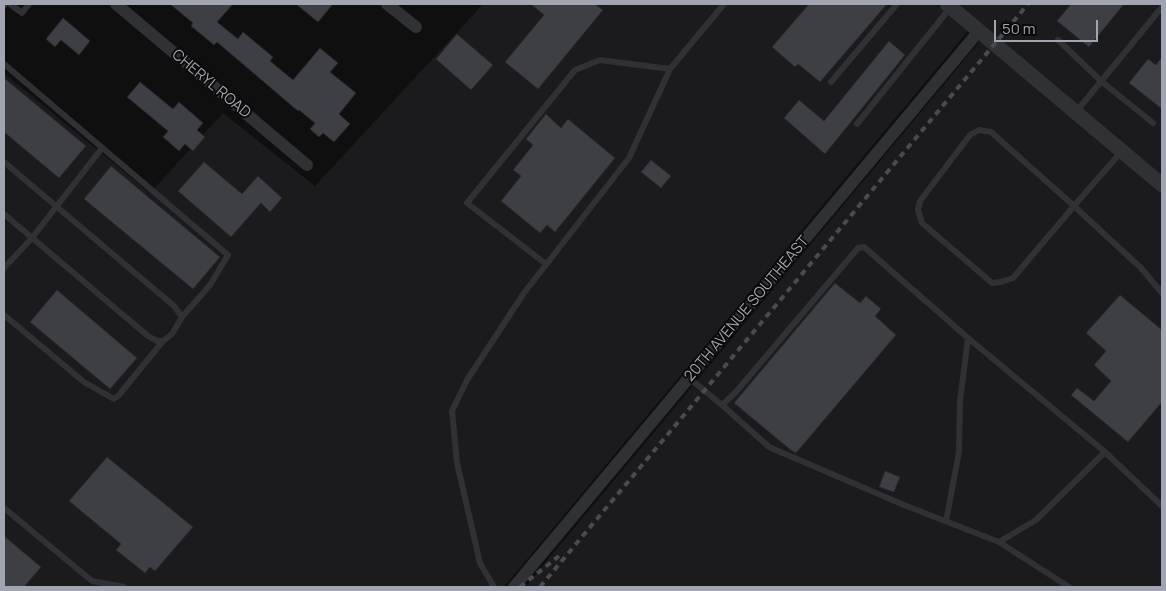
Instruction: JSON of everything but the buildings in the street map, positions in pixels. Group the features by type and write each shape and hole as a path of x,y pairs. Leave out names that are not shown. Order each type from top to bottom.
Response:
{"street":[{"name":"CHERYL ROAD","path":"116,4 307,165"},
{"path":"387,4 416,28"},
{"path":"949,5 1161,183"},
{"name":"20TH AVENUE SOUTHEAST","path":"514,587 979,31"}],"lane":[{"path":"10,4 22,13 29,4"},
{"path":"494,587 480,563 457,463 452,411 467,380 524,293 629,158 670,69 724,4"},
{"path":"831,82 897,4"},
{"path":"857,124 949,5"},
{"path":"1076,112 1162,7"},
{"path":"1058,40 1101,81 1153,123"},
{"path":"546,264 468,203 575,70 600,60 670,69"},
{"path":"4,64 228,255 210,285 182,317 172,334 163,341 114,399 84,382 4,315"},
{"path":"1122,151 1074,206 1013,278 1001,282 992,283 922,223 918,210 920,201 970,135 979,130 991,132 1074,206 1141,268 1162,293"},
{"path":"4,268 32,238 102,148"},
{"path":"4,162 174,306 182,317"},
{"path":"4,214 148,336 157,341 163,341"},
{"path":"722,405 735,393 858,248 864,247 968,338 1105,452 1162,506"},
{"path":"946,521 959,452 960,401 968,338"},
{"path":"689,378 769,447 904,505 999,542 1069,587"},
{"path":"999,542 1036,520 1105,452"},
{"path":"4,508 92,581 124,587"}],"shaded area":[{"path":"483,4 936,4 968,31 504,587 4,587 4,73 150,193 223,113 315,186"},
{"path":"958,4 1162,4 1162,176"},
{"path":"980,41 1162,195 1162,587 525,587"}],"railway":[{"path":"540,587 1028,4"},
{"path":"520,587 559,556"}]}
